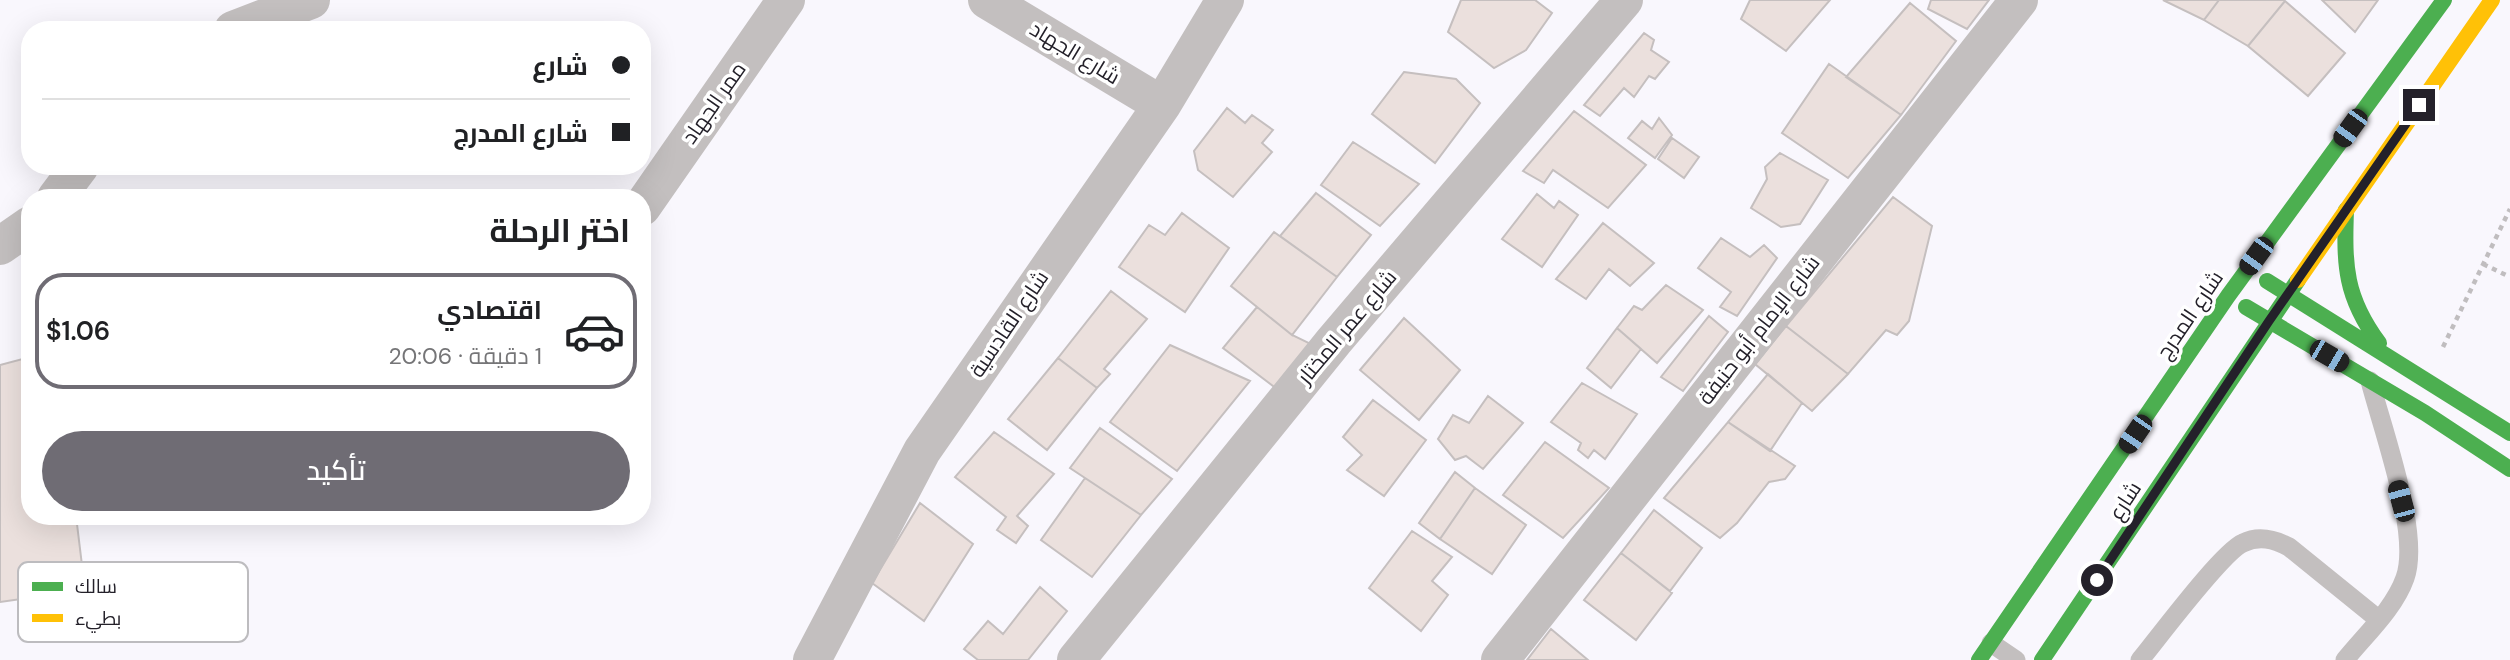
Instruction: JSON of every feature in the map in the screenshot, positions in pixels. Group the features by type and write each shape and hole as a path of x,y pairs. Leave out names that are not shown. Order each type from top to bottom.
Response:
{"main road":[{"name":"شارع المدرج","path":"1979,660 2247,268 2444,0"},
{"path":"2288,294 2492,0"},
{"path":"2346,210 2348,291 2362,322 2390,356"},
{"path":"2247,268 2510,433"},
{"name":"شارع","path":"2042,660 2288,294"},
{"path":"2228,296 2369,380 2510,469"}],"street":[{"path":"256,21 311,0"},
{"name":"ممر الجهاد","path":"651,194 786,0"},
{"name":"شارع الجهاد","path":"987,0 1162,105"},
{"name":"شارع القادسية","path":"811,660 922,451 1162,105 1225,0"},
{"name":"شارع عمر المختار","path":"1076,660 1334,341 1624,0"},
{"name":"شارع الإمام أبو حنيفة","path":"1500,660 2019,0"},
{"path":"0,246 21,231"}],"lane":[{"path":"2345,660 2378,619 2405,579 2410,543 2369,380"},
{"path":"2140,660 2232,549 2255,539 2278,541 2289,547 2378,619"},
{"path":"1992,643 2016,660"}],"path":[{"path":"2427,379 2510,209"},
{"path":"2483,264 2510,277"}],"building":[{"path":"1461,0 1535,0 1552,13 1526,50 1494,68 1448,32"},
{"path":"1750,0 1830,0 1786,51 1741,19"},
{"path":"1931,0 1989,0 1967,29 1928,9"},
{"path":"2163,0 2219,0 2204,20"},
{"path":"2219,0 2285,1 2248,46 2204,20"},
{"path":"2322,0 2378,0 2355,32"},
{"path":"2285,1 2345,53 2308,96 2248,46"},
{"path":"1910,3 1956,41 1901,115 1846,77"},
{"path":"1644,33 1654,40 1651,50 1669,62 1655,79 1649,76 1634,97 1624,88 1600,116 1584,105"},
{"path":"1829,64 1901,115 1848,178 1782,133"},
{"path":"1404,72 1456,79 1480,103 1435,163 1372,114"},
{"path":"1227,108 1245,123 1252,115 1273,130 1262,143 1272,152 1233,197 1198,170 1194,151"},
{"path":"1574,111 1646,165 1608,208 1553,170 1544,183 1523,171"},
{"path":"1659,118 1672,135 1655,158 1628,138 1642,121 1652,129"},
{"path":"1672,138 1699,157 1684,178 1658,159"},
{"path":"1353,142 1419,184 1380,226 1321,185"},
{"path":"1780,153 1828,180 1800,224 1781,227 1751,208 1767,179 1765,167"},
{"path":"1316,193 1371,235 1337,277 1280,236"},
{"path":"1537,194 1554,208 1559,201 1578,215 1542,267 1502,239"},
{"path":"1893,197 1932,226 1909,321 1897,335 1886,330 1848,374 1786,326"},
{"path":"1182,213 1229,248 1185,312 1119,267 1149,225 1165,235"},
{"path":"1603,223 1654,263 1630,286 1609,269 1586,299 1556,279"},
{"path":"1274,232 1337,277 1292,335 1231,286"},
{"path":"1721,238 1750,257 1764,245 1777,258 1737,316 1720,307 1731,292 1698,268"},
{"path":"1666,285 1703,310 1657,363 1617,328 1634,306 1642,310"},
{"path":"1111,291 1147,319 1104,369 1110,374 1097,388 1058,358"},
{"path":"1257,307 1292,335 1313,345 1277,389 1223,348"},
{"path":"1709,316 1728,332 1683,391 1661,377"},
{"path":"1404,318 1460,370 1419,420 1360,370"},
{"path":"1786,326 1848,374 1812,411 1755,364"},
{"path":"1617,328 1641,349 1611,388 1587,368"},
{"path":"1170,345 1250,381 1177,471 1110,422"},
{"path":"1058,358 1097,388 1047,450 1008,419"},
{"path":"21,359 21,525 77,525 82,562 18,562 18,599 0,602 0,365"},
{"path":"1768,374 1802,403 1770,451 1728,422"},
{"path":"1582,383 1637,414 1605,459 1594,450 1588,458 1578,450 1581,443 1551,422"},
{"path":"1488,396 1523,423 1483,469 1466,456 1455,460 1438,439 1453,415 1469,423"},
{"path":"1373,400 1426,440 1384,496 1347,470 1362,455 1343,437"},
{"path":"1728,422 1795,466 1785,479 1769,482 1737,523 1720,538 1664,498"},
{"path":"1100,428 1172,479 1141,515 1070,468"},
{"path":"994,432 1054,474 1017,516 1028,526 1016,543 997,530 1006,517 955,477"},
{"path":"1545,442 1609,488 1563,538 1503,495"},
{"path":"1455,472 1475,488 1440,539 1419,523"},
{"path":"1085,478 1141,515 1092,577 1041,540"},
{"path":"1475,488 1526,525 1492,574 1440,539"},
{"path":"920,503 973,544 924,621 872,583"},
{"path":"1654,510 1702,548 1670,591 1621,553"},
{"path":"1412,531 1452,557 1432,581 1448,595 1421,631 1369,588"},
{"path":"1621,553 1672,593 1636,640 1584,600"},
{"path":"1040,587 1067,611 1028,660 978,660 964,649 988,621 1003,634"},
{"path":"1551,629 1588,660 1527,660"}],"traffic: fast":[{"path":"1979,660 2228,296 2444,0"},
{"path":"2346,210 2349,280 2359,311 2379,343"},
{"path":"2042,660 2298,280"},
{"path":"2267,281 2510,433"},
{"path":"2246,307 2425,413 2510,469"}],"traffic: slow":[{"path":"2298,280 2492,0"}],"route":[{"path":"2097,580 2269,321 2419,105"}]}
